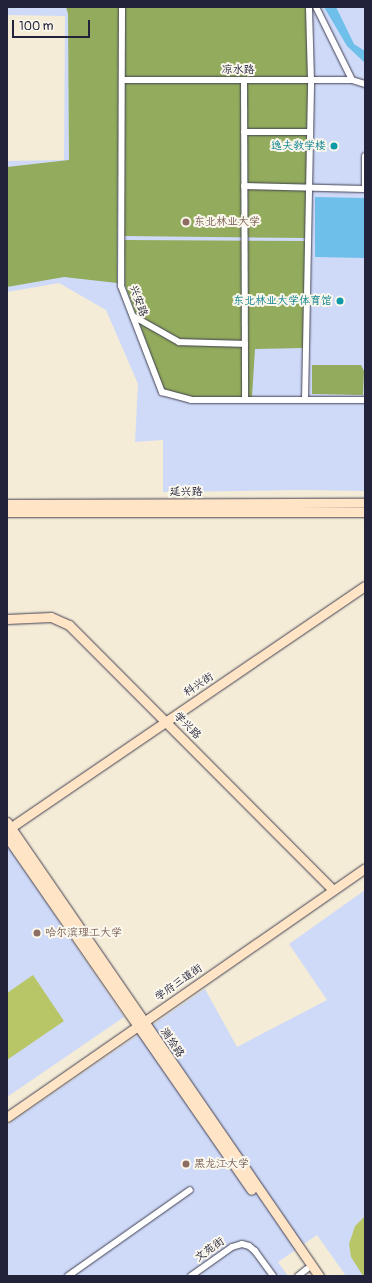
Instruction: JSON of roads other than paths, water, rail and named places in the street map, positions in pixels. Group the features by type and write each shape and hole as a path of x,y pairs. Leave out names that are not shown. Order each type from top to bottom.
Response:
{"main road":[{"name":"延兴路","path":"7,504 365,503"},
{"name":"延兴路","path":"7,512 365,512"},
{"name":"科兴街","path":"8,827 166,722 365,586"},
{"name":"学兴路","path":"7,619 51,617 69,625 331,888"},
{"name":"测绘路","path":"8,827 309,1273"},
{"name":"测绘路","path":"7,837 319,1276"},
{"name":"学府三道街","path":"7,1117 139,1022 331,888 365,861"},
{"name":"学府三道街","path":"331,888 365,868"},
{"name":"学府三道街","path":"7,1110 139,1022"}],"street":[{"name":"兴安路","path":"122,7 123,80 121,286 162,392 191,400 365,400"},
{"path":"305,400 310,188 311,80 309,7"},
{"path":"316,7 352,80"},
{"name":"凉水路","path":"123,80 352,80 365,84"},
{"path":"244,80 245,400"},
{"path":"244,132 310,132"},
{"path":"244,186 365,189 365,156"},
{"path":"133,316 179,342 245,344"},
{"path":"68,1276 190,1190"},
{"name":"文苑街","path":"191,1276 232,1247 242,1244 249,1246 255,1251 273,1276"},
{"path":"298,1276 309,1273"}],"water":[{"path":"324,7 336,7 354,44 365,51 365,63 347,46"},
{"path":"315,197 365,198 365,258 315,257"}],"place":[{"name":"逸夫教学楼","path":"334,146"},
{"name":"东北林业大学","path":"186,222"},
{"name":"东北林业大学体育馆","path":"340,301"},
{"name":"哈尔滨理工大学","path":"37,933"},
{"name":"黑龙江大学","path":"186,1164"}]}
